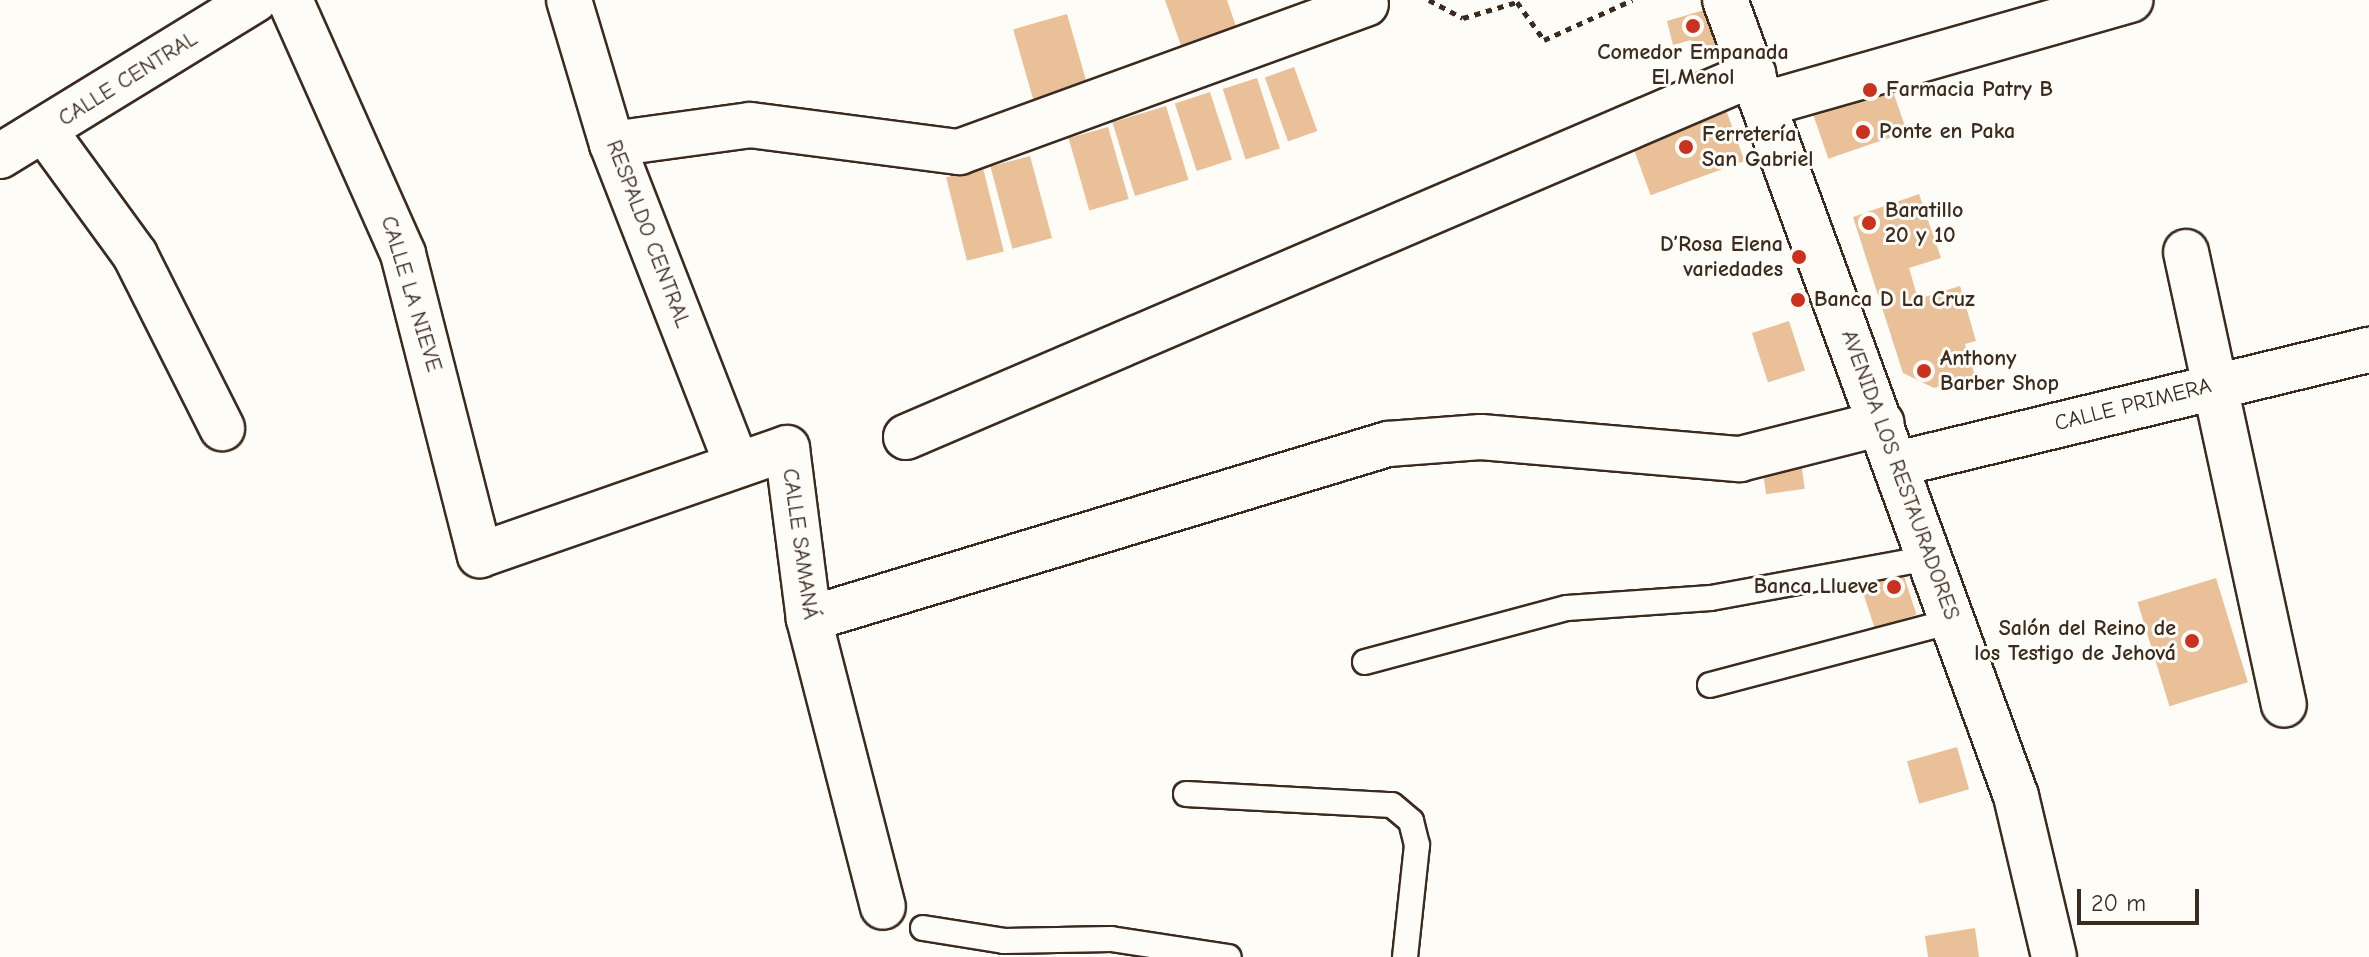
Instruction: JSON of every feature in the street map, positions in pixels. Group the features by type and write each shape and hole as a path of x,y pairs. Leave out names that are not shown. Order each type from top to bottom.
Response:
{"street":[{"name":"CALLE CENTRAL","path":"0,156 255,0"},
{"name":"CALLE LA NIEVE","path":"290,0 403,254 480,555"},
{"name":"RESPALDO CENTRAL","path":"569,0 612,144 737,465"},
{"name":"AVENIDA LOS RESTAURADORES","path":"1725,0 2016,796 2054,957"},
{"path":"906,437 1759,89 2131,0"},
{"path":"612,144 750,125 959,152 1366,4"},
{"path":"44,130 135,255 222,428"},
{"path":"2186,252 2284,704"},
{"name":"CALLE PRIMERA","path":"1897,464 2213,385 2369,350"},
{"path":"809,619 1388,444 1481,437 1740,459 1882,423"},
{"name":"CALLE SAMANÁ","path":"480,555 787,448 809,619 883,907"}],"lane":[{"path":"1365,662 1567,608 1719,597 1930,558"},
{"path":"1710,685 1952,621"},
{"path":"1186,794 1392,805 1411,821 1417,845 1405,957"},
{"path":"923,928 1004,941 1111,939 1229,957"}],"path":[{"path":"1429,0 1463,18 1517,2 1544,40 1632,0"}],"building":[{"path":"1165,0 1227,0 1241,41 1186,60"},
{"name":"Comedor Empanada El Menol","path":"1711,8 1723,46 1696,55 1691,40 1673,45 1667,21"},
{"path":"1067,14 1092,100 1038,115 1013,29"},
{"path":"1294,67 1317,131 1288,142 1265,78"},
{"path":"1888,77 1907,132 1828,159 1810,104"},
{"path":"1257,78 1280,148 1246,160 1223,89"},
{"path":"1210,92 1232,160 1197,171 1175,103"},
{"name":"Ferretería San Gabriel","path":"1722,99 1745,161 1651,195 1628,133"},
{"path":"1166,106 1189,180 1135,196 1112,122"},
{"path":"1108,127 1129,199 1089,210 1069,138"},
{"path":"1030,156 1052,238 1012,249 990,167"},
{"path":"983,168 1004,251 967,261 946,177"},
{"path":"1919,194 1941,258 1909,268 1918,299 1960,286 1976,341 1965,344 1975,376 1934,388 1903,373 1853,217"},
{"name":"Banca D La Cruz","path":"1802,288 1809,306 1795,311 1788,293"},
{"path":"1789,321 1805,370 1768,383 1752,333"},
{"path":"1801,462 1805,489 1766,494 1762,467"},
{"path":"1902,570 1917,615 1875,628 1860,584"},
{"name":"Salón del Reino de los Testigo de Jehová","path":"2216,578 2248,682 2169,706 2138,602"},
{"path":"1957,747 1969,789 1919,804 1907,761"},
{"path":"1975,928 1979,957 1928,957 1925,936"}],"place":[{"name":"Comedor Empanada El Menol","path":"1693,26"},
{"name":"Farmacia Patry B","path":"1870,90"},
{"name":"Ponte en Paka","path":"1863,132"},
{"name":"Ferretería San Gabriel","path":"1686,147"},
{"name":"Baratillo 20 y 10","path":"1869,223"},
{"name":"D’Rosa Elena variedades","path":"1799,257"},
{"name":"Banca D La Cruz","path":"1798,300"},
{"name":"Anthony Barber Shop","path":"1924,371"},
{"name":"Banca Llueve","path":"1894,587"},
{"name":"Salón del Reino de los Testigo de Jehová","path":"2192,641"}]}
